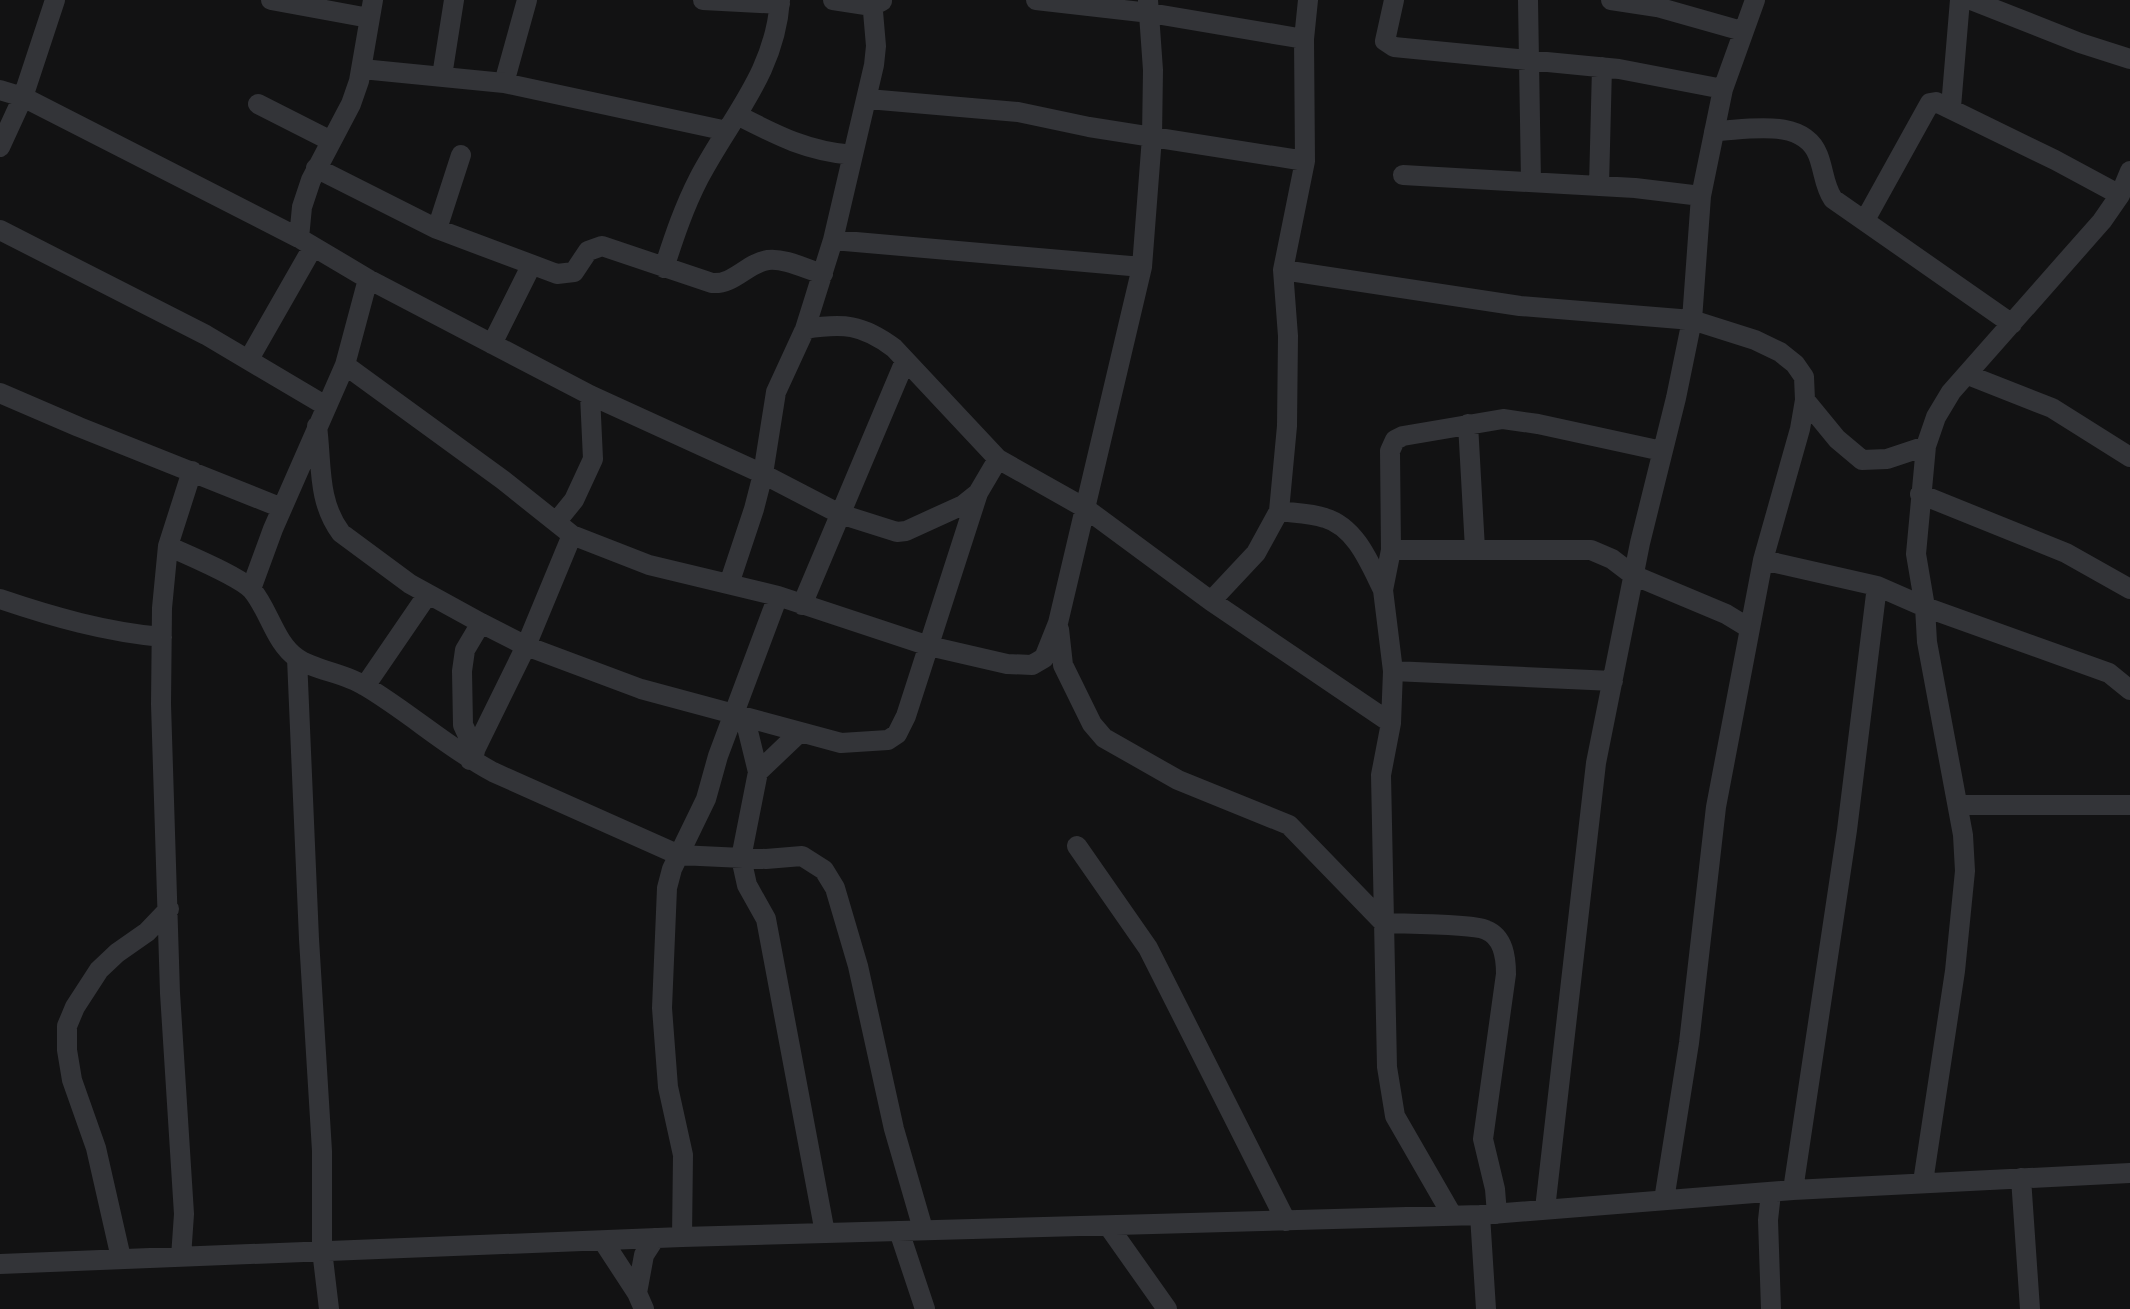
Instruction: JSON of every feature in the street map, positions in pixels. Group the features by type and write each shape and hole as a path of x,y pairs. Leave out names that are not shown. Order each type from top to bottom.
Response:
{"street":[{"path":"0,147 23,97 55,0"},
{"path":"249,358 306,242 303,207 316,168 351,104 362,69 370,9 272,0"},
{"path":"442,76 454,0"},
{"path":"504,82 527,0"},
{"path":"664,268 685,208 732,123 760,79 775,31 780,2 703,0"},
{"path":"729,584 763,474 776,392 805,329 823,274 868,99 876,46 876,2 833,0"},
{"path":"1036,0 1149,7 1304,39"},
{"path":"1211,601 1256,553 1279,511 1287,426 1288,336 1283,270 1305,160 1304,39 1308,0"},
{"path":"1394,0 1385,41 1388,45 1602,67 1723,89"},
{"path":"1528,0 1531,182"},
{"path":"1611,0 1659,4 1742,31"},
{"path":"1545,1209 1596,763 1633,575 1677,398 1692,320 1701,196 1714,130 1723,89 1755,0"},
{"path":"1951,107 1960,0"},
{"path":"1971,0 2080,43 2130,59"},
{"path":"342,372 565,528 649,565 778,596 929,646 1007,664 1032,664 1047,653 1074,566 1085,508 1142,267 1152,137 1149,7"},
{"path":"1599,186 1602,67"},
{"path":"362,69 504,82 732,123 809,149 854,155"},
{"path":"0,90 23,97 306,242 368,279 590,395 763,474 840,514 897,532 906,531 963,506 978,493"},
{"path":"868,99 1018,112 1152,137 1305,160"},
{"path":"1865,220 1930,103 1936,102 2127,183 2096,229 1951,392 1941,409 1926,446 1916,554 1925,608 1927,642 1958,805 1965,859 1943,1061 1923,1182"},
{"path":"258,104 331,141"},
{"path":"1714,130 1787,129 1804,135 1811,141 1818,155 1827,191 1833,199 2012,324"},
{"path":"437,229 461,155"},
{"path":"316,168 437,229 557,274 570,274 578,269 588,251 602,246 664,268 720,284 766,261 777,260 823,274"},
{"path":"1403,175 1599,186 1701,196"},
{"path":"0,230 249,358 326,406"},
{"path":"833,240 1142,267"},
{"path":"492,344 531,266"},
{"path":"1283,270 1520,306 1692,320 1755,340 1780,352 1795,364 1804,376 1805,400 1800,429 1763,560 1716,807 1689,1043 1664,1200"},
{"path":"251,589 290,488 342,372 368,279"},
{"path":"815,298 838,324"},
{"path":"805,329 838,324 880,338 905,361 998,459 1085,508 1211,601 1391,723"},
{"path":"802,605 905,361"},
{"path":"299,389 342,372"},
{"path":"1968,375 2052,408 2130,456"},
{"path":"0,393 282,508"},
{"path":"473,755 526,646 574,500 593,459 590,395"},
{"path":"1805,400 1837,439 1862,460 1887,459 1926,446"},
{"path":"1452,1215 1401,1130 1389,1094 1381,775 1391,723 1393,671 1383,590 1391,550 1390,451 1395,440 1403,436 1503,419 1662,451"},
{"path":"1468,424 1475,549"},
{"path":"317,426 323,500 341,533 428,594 526,646 641,689 799,733 850,744 888,740 897,734 929,646 978,493 998,459"},
{"path":"181,1257 184,1214 170,993 162,637 168,546 192,471"},
{"path":"290,488 323,500"},
{"path":"1920,494 2066,553 2130,589"},
{"path":"1279,511 1326,518 1342,526 1361,547 1383,590"},
{"path":"168,546 223,572 251,589 270,621 297,658 309,939 322,1151 322,1250 329,1309"},
{"path":"1391,550 1591,550 1612,559 1633,575 1726,614 1749,628"},
{"path":"1763,560 1877,586 1925,608 2109,673 2130,690"},
{"path":"1793,1190 1847,830 1877,586"},
{"path":"365,686 428,594"},
{"path":"682,1237 684,1155 668,1087 662,1008 667,888 701,813 740,717 747,675 778,596"},
{"path":"0,599 68,621 124,633 162,637"},
{"path":"473,755 463,725 462,671 465,650 481,623"},
{"path":"1058,623 1063,665 1092,724 1104,738 1178,780 1289,825 1384,923 1485,928 1492,933 1504,950 1506,974 1483,1139 1495,1189 1489,1215 1486,1309"},
{"path":"297,658 340,673 365,686 473,755 634,837 680,855 766,859 802,856 818,864 830,877 858,966 894,1129 923,1229"},
{"path":"1393,671 1613,681"},
{"path":"740,717 758,772 741,858 747,885 766,919 825,1233"},
{"path":"758,772 799,733"},
{"path":"1958,805 2130,805"},
{"path":"1077,846 1148,948 1286,1221"},
{"path":"121,1258 96,1148 72,1080 67,1050 67,1026 75,1007 99,970 117,953 147,932 169,909"},
{"path":"147,932 170,933"},
{"path":"0,1264 923,1229 1109,1227 1489,1215 1793,1190 2130,1173"},
{"path":"2021,1178 2030,1309"},
{"path":"1771,1193 1768,1220 1771,1309"},
{"path":"1109,1227 1167,1309"},
{"path":"899,1231 925,1309"},
{"path":"640,1301 644,1255 655,1238"},
{"path":"603,1240 640,1301"}]}
